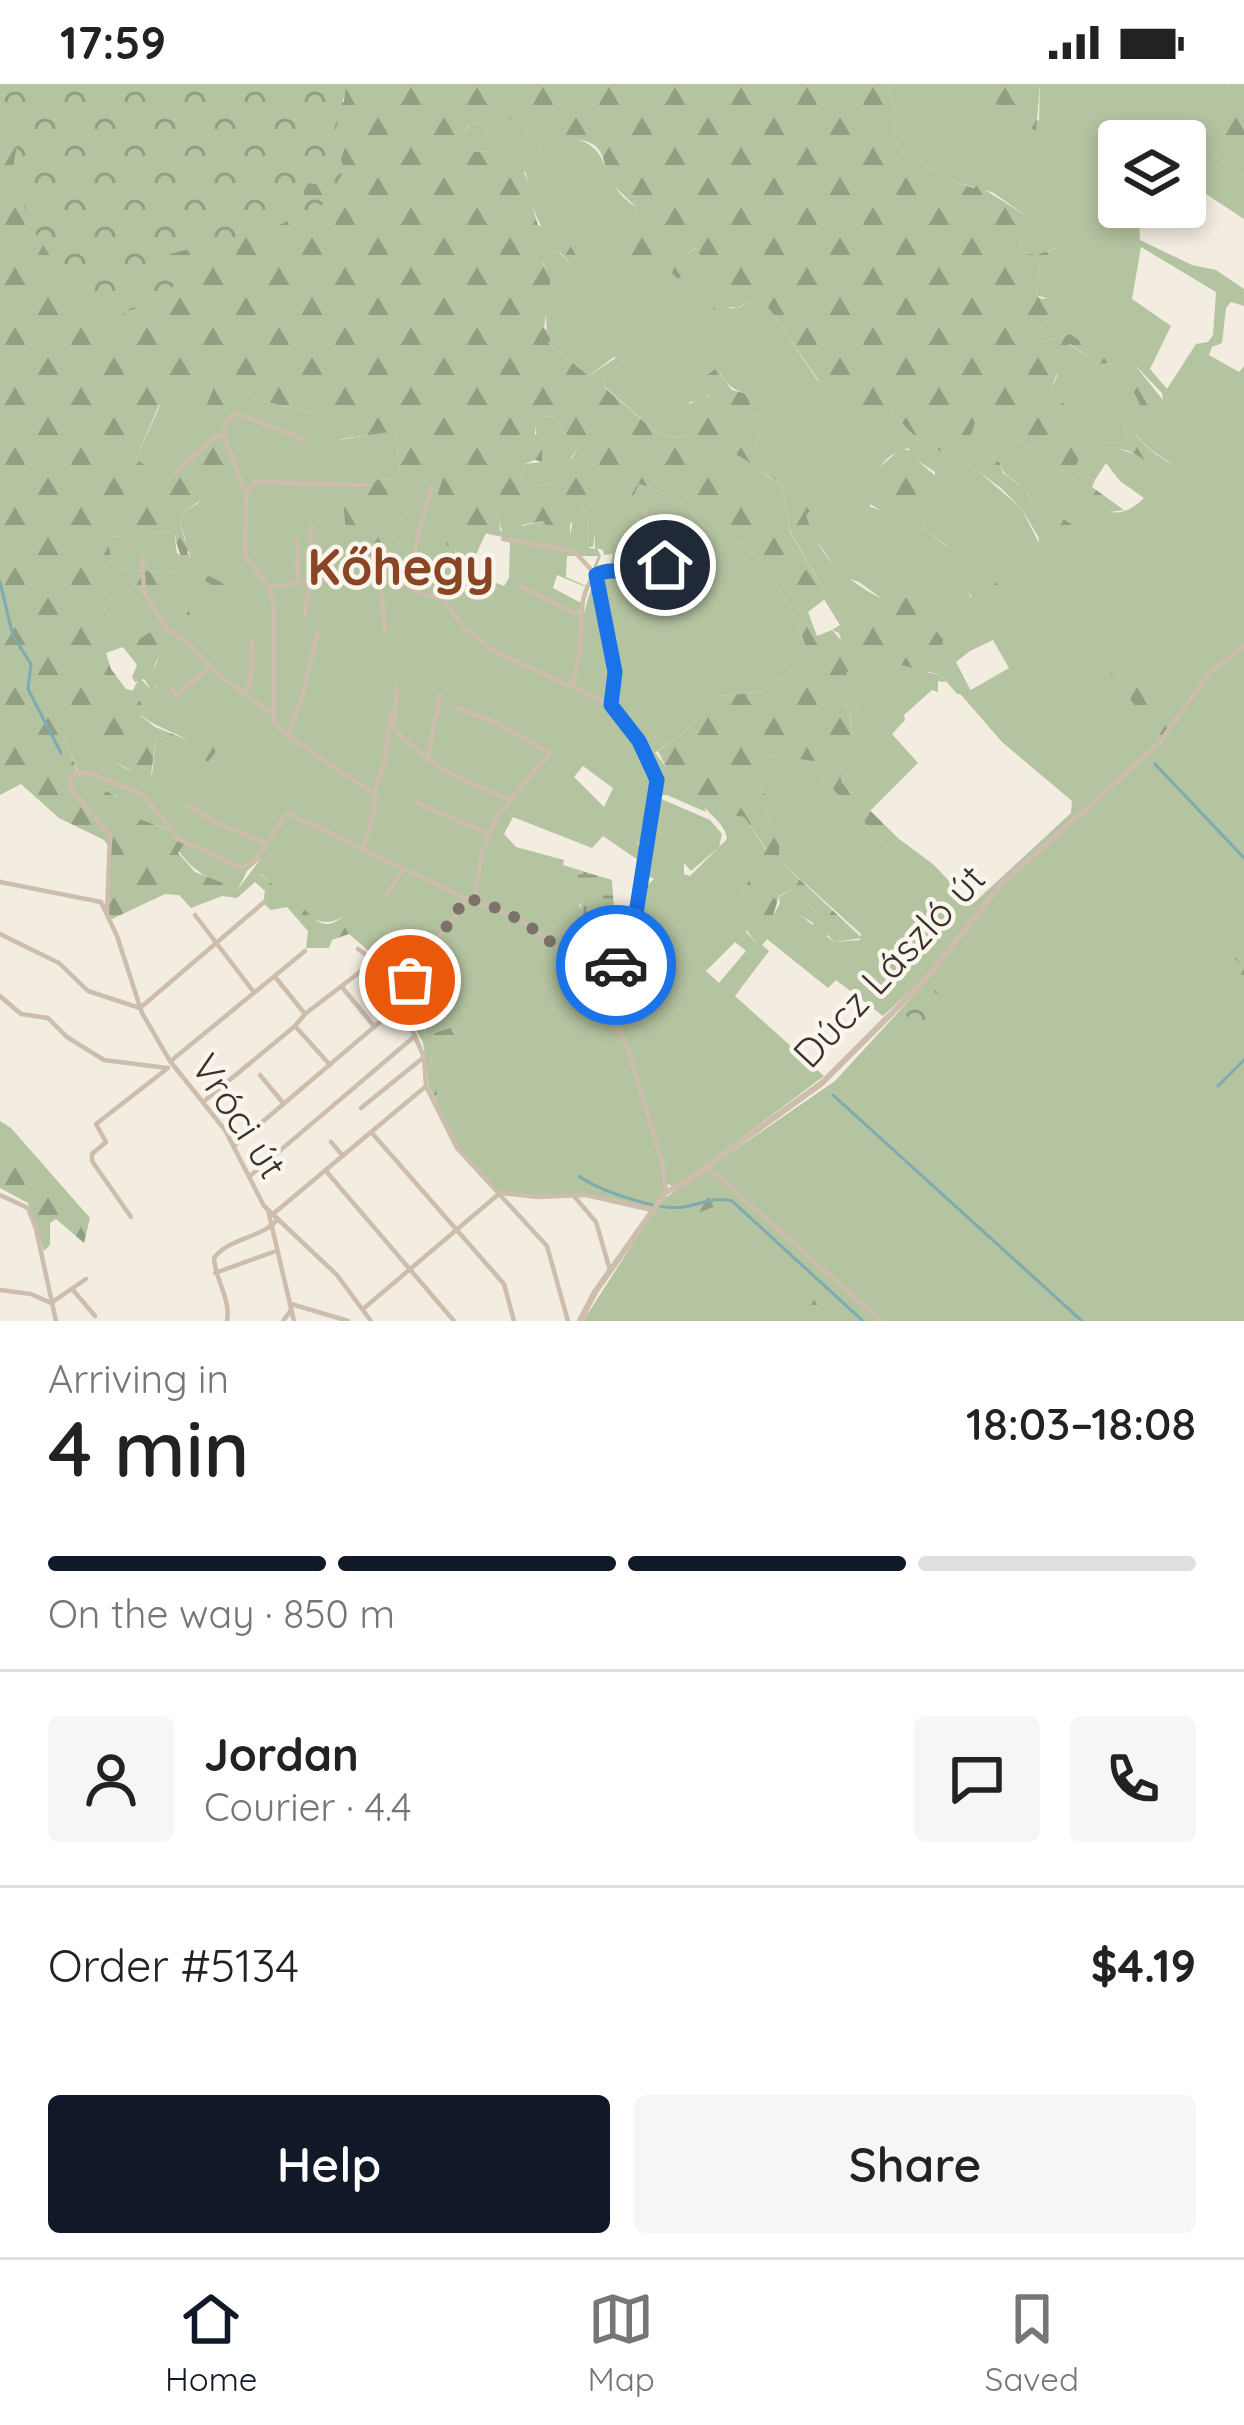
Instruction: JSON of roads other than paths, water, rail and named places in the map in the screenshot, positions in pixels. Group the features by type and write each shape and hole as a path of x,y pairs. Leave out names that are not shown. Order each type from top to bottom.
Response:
{"street":[{"path":"175,472 221,434 227,418 237,414 306,440"},
{"path":"221,434 229,442 246,494 243,549 250,568 269,587 274,608 272,711 276,726 374,794"},
{"path":"246,494 255,482 368,485"},
{"path":"416,591 415,557 432,486"},
{"path":"572,685 580,616 590,581 609,569 646,577 663,573 664,559 645,512"},
{"path":"304,615 311,525"},
{"path":"503,539 574,551 596,575 615,672 611,705"},
{"path":"297,540 298,581"},
{"path":"142,557 146,598 167,628 190,644 210,667 272,711"},
{"path":"269,587 380,571 394,574 416,591 443,599 463,626 492,650 611,705 639,741 657,780 632,939 599,990"},
{"path":"380,571 385,631"},
{"path":"522,587 580,616"},
{"path":"288,736 318,631"},
{"path":"245,694 252,641"},
{"path":"1085,810 1147,756 1198,685 1244,646"},
{"path":"171,688 177,695 210,667"},
{"path":"363,850 398,688"},
{"path":"427,761 440,695"},
{"path":"429,992 419,992 410,978 470,899 490,834 508,799 549,756 546,748 458,708"},
{"path":"392,718 394,728 427,761 449,776 508,799"},
{"path":"107,912 110,836 71,789 74,773 86,772 142,794 180,840 241,867 254,863 286,813 529,926 566,953 599,990 628,1048 662,1162 666,1192"},
{"path":"417,803 490,834"},
{"path":"188,805 214,822 266,843"},
{"name":"Dúcz László út","path":"580,1321 666,1192 825,1081 923,981 1003,883 1085,810"},
{"path":"385,897 404,868"},
{"path":"0,882 88,898 100,902 107,912"},
{"path":"0,934 59,963 88,991 140,1008 263,903"},
{"name":"Vróci út","path":"107,912 140,1008 170,1065 234,1146 273,1217 337,1275 370,1321"},
{"path":"195,916 254,991"},
{"path":"358,949 407,999 409,1023 424,1057 426,1086 457,1148 547,1246 568,1321"},
{"path":"131,1217 92,1161 92,1154 106,1142 96,1124 305,951"},
{"path":"429,951 451,960"},
{"path":"203,1102 374,962"},
{"path":"276,979 305,1014"},
{"path":"342,988 374,1026"},
{"path":"0,996 21,1014 48,1018 67,1037 104,1060 137,1062 154,1070 170,1065"},
{"path":"234,1146 407,999"},
{"path":"295,1026 330,1065"},
{"path":"250,1177 415,1036"},
{"path":"361,1108 424,1057"},
{"path":"260,1075 284,1103"},
{"path":"227,1321 228,1302 213,1260 218,1251 271,1229 273,1217 426,1086"},
{"path":"372,1133 504,1284 514,1321"},
{"path":"331,1142 343,1156"},
{"path":"707,1166 881,1321"},
{"path":"326,1171 454,1321"},
{"path":"363,1310 500,1192 655,1205"},
{"path":"509,1202 511,1193"},
{"path":"0,1195 28,1208 56,1321"},
{"path":"574,1195 596,1222 610,1270"},
{"path":"273,1217 276,1251 294,1321"},
{"path":"215,1274 276,1251"},
{"path":"51,1303 86,1279"},
{"path":"0,1290 31,1294 51,1303"},
{"path":"73,1290 94,1316"},
{"path":"283,1321 290,1306"},
{"path":"290,1306 348,1321"}],"waterway":[{"path":"0,582 13,636 31,664 28,689 61,753"},
{"path":"1155,764 1244,858"},
{"path":"1218,1086 1244,1060"},
{"path":"833,1095 1082,1321"},
{"path":"579,1176 614,1193 660,1206 732,1201 863,1321"}],"district":[{"name":"Kőhegy","path":"401,567"}]}
